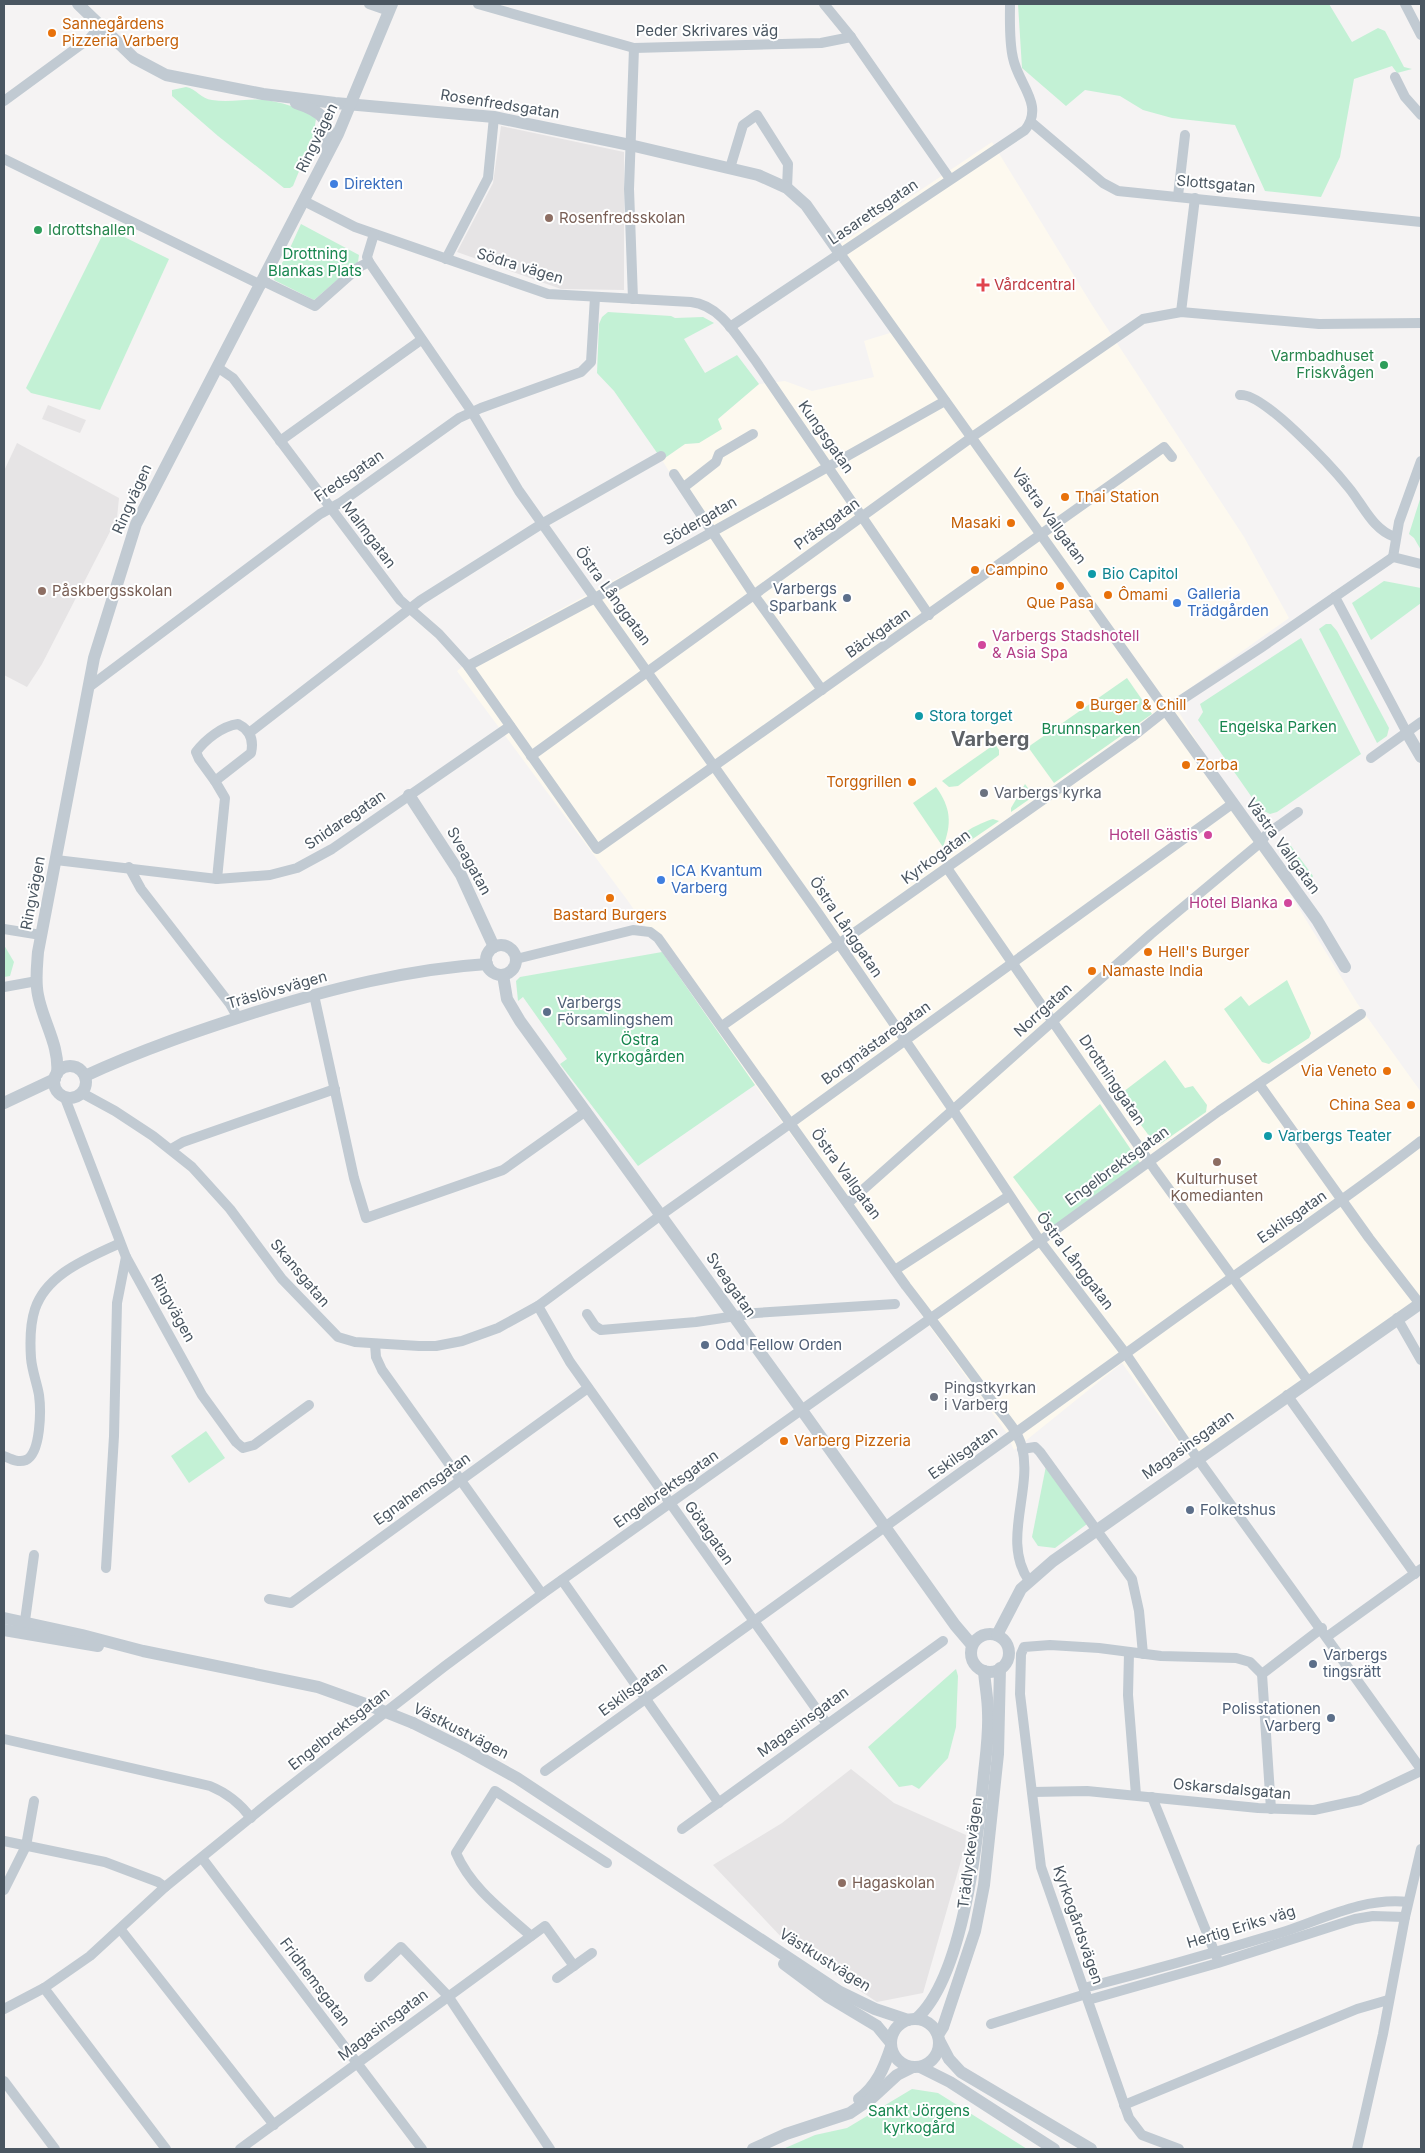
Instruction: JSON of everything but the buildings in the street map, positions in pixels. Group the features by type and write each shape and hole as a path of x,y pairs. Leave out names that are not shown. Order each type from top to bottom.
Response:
{"street":[{"path":"4,101 90,38 101,25 78,4"},
{"path":"369,4 390,7"},
{"name":"Peder Skrivares väg","path":"478,4 634,48 822,43 850,37"},
{"path":"824,4 850,37 950,179"},
{"path":"1010,4 1012,55 1018,74 1031,99 1033,108 1031,122"},
{"path":"1405,4 1421,36"},
{"name":"Ringvägen","path":"56,1076 55,1046 41,1006 37,981 41,935 98,645 136,524 325,159 351,104 390,7"},
{"name":"Rosenfredsgatan","path":"101,25 134,58 166,75 262,94 308,107 319,113 329,128 325,159"},
{"path":"633,299 630,145 634,48"},
{"path":"1395,77 1405,96 1421,115"},
{"name":"Rosenfredsgatan","path":"262,94 494,117 730,168 758,175 787,188"},
{"path":"730,168 742,125 757,114 788,164 787,188"},
{"path":"446,259 488,178 494,117"},
{"name":"Lasarettsgatan","path":"730,327 839,252 1018,135 1031,122"},
{"name":"Slottsgatan","path":"1031,122 1108,187 1118,191 1421,222"},
{"path":"1178,196 1185,135"},
{"path":"4,159 262,283 315,306 359,267 369,262 367,257 374,234"},
{"name":"Västra Vallgatan","path":"787,188 806,205 1232,804 1317,920 1345,967"},
{"path":"1195,198 1181,312 1319,324 1421,323"},
{"name":"Södra vägen","path":"304,201 374,234 548,294 700,302 709,306 730,327"},
{"name":"Östra Långgatan","path":"369,262 472,412 519,490 649,671 840,944 1040,1241 1126,1354 1198,1458 1325,1632 1421,1770"},
{"name":"Fredsgatan","path":"90,687 320,514 459,418 581,372 591,362 595,297"},
{"name":"Prästgatan","path":"531,756 972,437 1143,319 1181,312"},
{"name":"Kungsgatan","path":"730,327 863,516 929,615"},
{"path":"280,441 421,340"},
{"name":"Malmgatan","path":"217,367 233,378 330,508 410,610 439,634 468,666"},
{"path":"1240,396 1246,394 1258,401 1303,438 1332,468 1375,524 1385,533 1395,537"},
{"name":"Södergatan","path":"468,666 595,598 945,401"},
{"path":"684,487 716,462 719,454 753,434"},
{"name":"Bäckgatan","path":"531,756 597,849 1164,447 1172,457"},
{"path":"249,733 410,610 462,574 543,523 661,456"},
{"path":"1421,461 1395,537 1393,557 1421,564"},
{"path":"674,474 754,595 822,690"},
{"name":"Kyrkogatan","path":"722,1026 1132,737 1166,710 1393,557"},
{"path":"1335,597 1421,757"},
{"path":"468,666 531,756"},
{"path":"1371,758 1421,722"},
{"path":"215,781 251,753 253,740 243,727 231,725 218,732 196,752 225,798 217,879"},
{"name":"Snidaregatan","path":"56,860 129,867 217,879 270,875 297,868 332,849 510,726"},
{"name":"Sveagatan","path":"409,795 461,875 494,947"},
{"name":"Borgmästaregatan","path":"538,1306 660,1214 791,1124 904,1040 1232,804"},
{"name":"Norrgatan","path":"848,1203 1158,927 1260,843 1267,834 1298,812"},
{"path":"129,867 141,889 230,1004 238,1018"},
{"name":"Drottninggatan","path":"947,868 1149,1160 1308,1381"},
{"path":"4,929 41,935"},
{"name":"Östra Vallgatan","path":"516,959 633,930 650,932 658,938 895,1270 1016,1434"},
{"path":"502,945 510,948 516,959 511,972 503,976 491,972 486,964 488,952 494,947 502,945"},
{"name":"Träslövsvägen","path":"85,1076 142,1050 314,995 424,971 486,964"},
{"name":"Sveagatan","path":"503,976 507,999 512,1009 961,1633"},
{"path":"4,987 37,981"},
{"path":"314,995 362,1210 366,1218 503,1170 586,1111"},
{"name":"Engelbrektsgatan","path":"4,2008 44,1988 90,1956 121,1930 165,1887 251,1818 445,1666 542,1594 1040,1241 1149,1160 1361,1014"},
{"name":"Ringvägen","path":"55,1046 73,1067"},
{"path":"4,1102 21,1096 56,1076 62,1069 73,1067 79,1069 85,1076 86,1085 82,1093 73,1098 61,1095 21,1096"},
{"path":"56,1076 61,1095"},
{"path":"1259,1084 1421,1303"},
{"path":"171,1149 183,1142 334,1089"},
{"name":"Skansgatan","path":"82,1093 115,1111 171,1149 217,1194 282,1280 326,1328 344,1340 375,1344 426,1346 449,1344 498,1328 538,1306"},
{"name":"Ringvägen","path":"61,1095 126,1257 202,1395 236,1442 243,1448 254,1445 310,1405"},
{"name":"Eskilsgatan","path":"545,1771 752,1621 1343,1200 1421,1141"},
{"path":"895,1270 1009,1196"},
{"path":"4,1456 16,1461 26,1460 34,1451 39,1427 39,1396 31,1360 32,1322 35,1307 50,1283 74,1265 120,1243"},
{"path":"106,1568 114,1436 117,1303 126,1257"},
{"name":"Magasinsgatan","path":"997,1635 1012,1602 1029,1581 1097,1529 1421,1303"},
{"path":"587,1314 595,1326 602,1330 779,1311 895,1304"},
{"name":"Götagatan","path":"538,1306 570,1362 752,1621 827,1724"},
{"path":"1398,1318 1421,1360"},
{"path":"375,1344 376,1357 382,1370 542,1594"},
{"name":"Egnahemsgatan","path":"269,1599 291,1603 588,1388"},
{"path":"1262,1674 1418,1572 1287,1395"},
{"path":"1016,1434 1022,1449 1024,1471 1017,1546 1022,1571 1029,1581"},
{"path":"1022,1449 1031,1446 1040,1452 1132,1579 1139,1611 1143,1654"},
{"path":"24,1628 34,1555"},
{"path":"562,1580 719,1803"},
{"name":"Västkustvägen","path":"4,1618 24,1628 318,1687 413,1723 517,1778 840,1992 875,2009 912,2020"},
{"name":"Västkustvägen","path":"4,1630 24,1628"},
{"name":"Trädlyckevägen","path":"912,2020 932,2002 943,1977 957,1937 970,1883 987,1741 988,1713 984,1671 972,1661 972,1646 961,1633"},
{"path":"972,1646 982,1635 997,1635"},
{"name":"Trädlyckevägen","path":"938,2037 944,2026 969,1952 984,1884 998,1759 1000,1668 1007,1662 1008,1648 1004,1640 997,1635"},
{"name":"Magasinsgatan","path":"682,1829 943,1641"},
{"name":"Kyrkogårdsvägen","path":"1130,1652 1050,1645 1024,1647 1021,1654 1020,1694 1041,1867 1124,2105 1135,2127 1147,2138 1179,2149"},
{"path":"1136,1795 1128,1695 1130,1652 1244,1659 1257,1667 1262,1674 1271,1809"},
{"path":"984,1671 992,1672 1000,1668"},
{"path":"4,1739 210,1786 229,1795 244,1808 251,1818"},
{"name":"Oskarsdalsgatan","path":"1032,1792 1087,1790 1271,1809 1314,1810 1341,1806 1374,1794 1421,1770"},
{"path":"531,1936 477,1887 462,1868 456,1853 495,1791 607,1863"},
{"path":"1152,1796 1218,1963"},
{"path":"4,1890 26,1846 34,1801"},
{"path":"4,1841 106,1862 158,1882 165,1887"},
{"path":"1357,2149 1408,1902 1421,1849"},
{"name":"Fridhemsgatan","path":"202,1858 422,2149"},
{"name":"Hertig Eriks väg","path":"991,2024 1284,1931 1348,1908 1381,1902 1408,1902"},
{"name":"Hertig Eriks väg","path":"1086,1994 1218,1963 1355,1919 1373,1916 1405,1917"},
{"name":"Västkustvägen","path":"730,1919 814,1986 877,2026 891,2044"},
{"name":"Magasinsgatan","path":"240,2149 545,1926 574,1966"},
{"path":"121,1930 274,2125"},
{"path":"369,1977 401,1947 448,1996 550,2149"},
{"path":"556,1978 592,1952"},
{"path":"44,1988 166,2149"},
{"path":"1124,2105 1357,2009 1388,2000"},
{"path":"753,2149 816,2123 857,2101 870,2089 881,2074 896,2029 912,2020 930,2024 949,2059 961,2072 1091,2149"},
{"path":"816,2123 850,2113 872,2098 897,2075 933,2059 938,2050 938,2037"},
{"path":"891,2044 899,2061 950,2082 1054,2149"},
{"path":"4,2080 55,2149"}],"shaded area":[{"name":"Rosenfredsskolan","path":"501,126 624,152 624,290 561,289 457,252 493,183"},
{"path":"992,142 1092,305 1244,537 1289,618 1172,701 1357,1003 1421,1092 1421,1304 1195,1466 1122,1363 1014,1450 1006,1432 755,1085 628,901 457,671 480,653 706,530 662,460 685,444 699,443 718,419 759,384 785,381 812,391 874,377 864,341 893,332 833,249"},
{"path":"48,405 86,420 80,433 42,419"},
{"name":"Påskbergsskolan","path":"17,443 119,498 117,518 42,664 27,687 4,675 4,471"},
{"name":"Hagaskolan","path":"851,1769 894,1803 966,1835 965,1847 923,1993 877,2002 786,1942 713,1865 782,1823"}],"green space":[{"path":"1018,4 1329,4 1352,42 1378,28 1385,31 1404,67 1412,69 1397,73 1392,66 1354,79 1340,157 1321,197 1265,191 1235,125 1172,118 1143,110 1120,96 1085,90 1066,106 1022,68"},
{"path":"186,87 208,99 219,101 266,100 311,112 316,119 313,137 293,186 284,188 218,136 172,96 172,90"},
{"name":"Drottning Blankas Plats","path":"301,224 359,255 358,262 314,300 274,280 275,272 285,259"},
{"path":"106,228 169,259 100,410 31,393 26,388"},
{"path":"608,312 671,316 675,318 703,317 714,323 684,339 705,373 737,355 759,384 718,419 722,429 699,443 685,444 662,460 614,391 597,373 599,324 602,317"},
{"path":"1421,496 1421,550 1414,538 1409,534"},
{"path":"1384,581 1421,588 1421,603 1371,640 1352,603"},
{"path":"1326,624 1331,624 1337,631 1389,728 1387,736 1377,743 1319,629"},
{"name":"Engelska Parken","path":"1301,638 1361,754 1277,812 1270,814 1260,809 1198,720 1203,712 1200,704"},
{"name":"Brunnsparken","path":"1127,678 1152,714 1054,783 1028,747"},
{"path":"995,744 999,750 999,755 958,786 949,787 942,781"},
{"path":"1025,784 1034,796 1011,812 1011,808"},
{"path":"936,787 945,802 949,823 943,847 913,803"},
{"path":"993,819 999,821 955,851 953,847 955,842 964,833 975,826"},
{"path":"1291,846 1313,876 1308,885 1282,848"},
{"path":"4,945 14,962 10,976 4,977"},
{"name":"Östra kyrkogården","path":"662,952 755,1085 638,1166 560,1064 567,1059 523,997 518,1001 516,981 520,977"},
{"path":"1287,980 1311,1033 1309,1038 1269,1064 1262,1062 1224,1009 1241,996 1249,1006"},
{"path":"1165,1060 1185,1088 1193,1086 1207,1105 1206,1112 1160,1144 1155,1144 1119,1095"},
{"path":"1100,1104 1140,1163 1051,1228 1013,1177"},
{"path":"206,1431 225,1458 189,1483 171,1456"},
{"path":"1046,1466 1087,1524 1055,1548 1038,1546 1032,1537"},
{"path":"956,1669 958,1676 956,1727 948,1758 919,1789 912,1785 899,1787 868,1747"},
{"name":"Sankt Jörgens kyrkogård","path":"912,2089 938,2093 1027,2149 783,2149 815,2135 847,2128"}],"place":[{"name":"Sannegårdens Pizzeria Varberg","path":"52,33"},
{"name":"Direkten","path":"334,184"},
{"name":"Rosenfredsskolan","path":"549,218"},
{"name":"Idrottshallen","path":"38,230"},
{"name":"Vårdcentral","path":"983,285"},
{"name":"Varmbadhuset Friskvågen","path":"1384,365"},
{"name":"Thai Station","path":"1065,497"},
{"name":"Masaki","path":"1011,523"},
{"name":"Campino","path":"975,570"},
{"name":"Bio Capitol","path":"1092,574"},
{"name":"Que Pasa","path":"1060,586"},
{"name":"Påskbergsskolan","path":"42,591"},
{"name":"Ômami","path":"1108,595"},
{"name":"Varbergs Sparbank","path":"847,598"},
{"name":"Galleria Trädgården","path":"1177,603"},
{"name":"Varbergs Stadshotell & Asia Spa","path":"982,645"},
{"name":"Burger & Chill","path":"1080,705"},
{"name":"Stora torget","path":"919,716"},
{"name":"Zorba","path":"1186,765"},
{"name":"Torggrillen","path":"912,782"},
{"name":"Varbergs kyrka","path":"984,793"},
{"name":"Hotell Gästis","path":"1208,835"},
{"name":"ICA Kvantum Varberg","path":"661,880"},
{"name":"Bastard Burgers","path":"610,898"},
{"name":"Hotel Blanka","path":"1288,903"},
{"name":"Hell's Burger","path":"1148,952"},
{"name":"Namaste India","path":"1092,971"},
{"name":"Varbergs Församlingshem","path":"547,1012"},
{"name":"Via Veneto","path":"1387,1071"},
{"name":"China Sea","path":"1411,1105"},
{"name":"Varbergs Teater","path":"1268,1136"},
{"name":"Kulturhuset Komedianten","path":"1217,1162"},
{"name":"Odd Fellow Orden","path":"705,1345"},
{"name":"Pingstkyrkan i Varberg","path":"934,1397"},
{"name":"Varberg Pizzeria","path":"784,1441"},
{"name":"Folketshus","path":"1190,1510"},
{"name":"Varbergs tingsrätt","path":"1313,1664"},
{"name":"Polisstationen Varberg","path":"1331,1718"},
{"name":"Hagaskolan","path":"842,1883"}],"district":[{"name":"Varberg","path":"990,739"}]}
